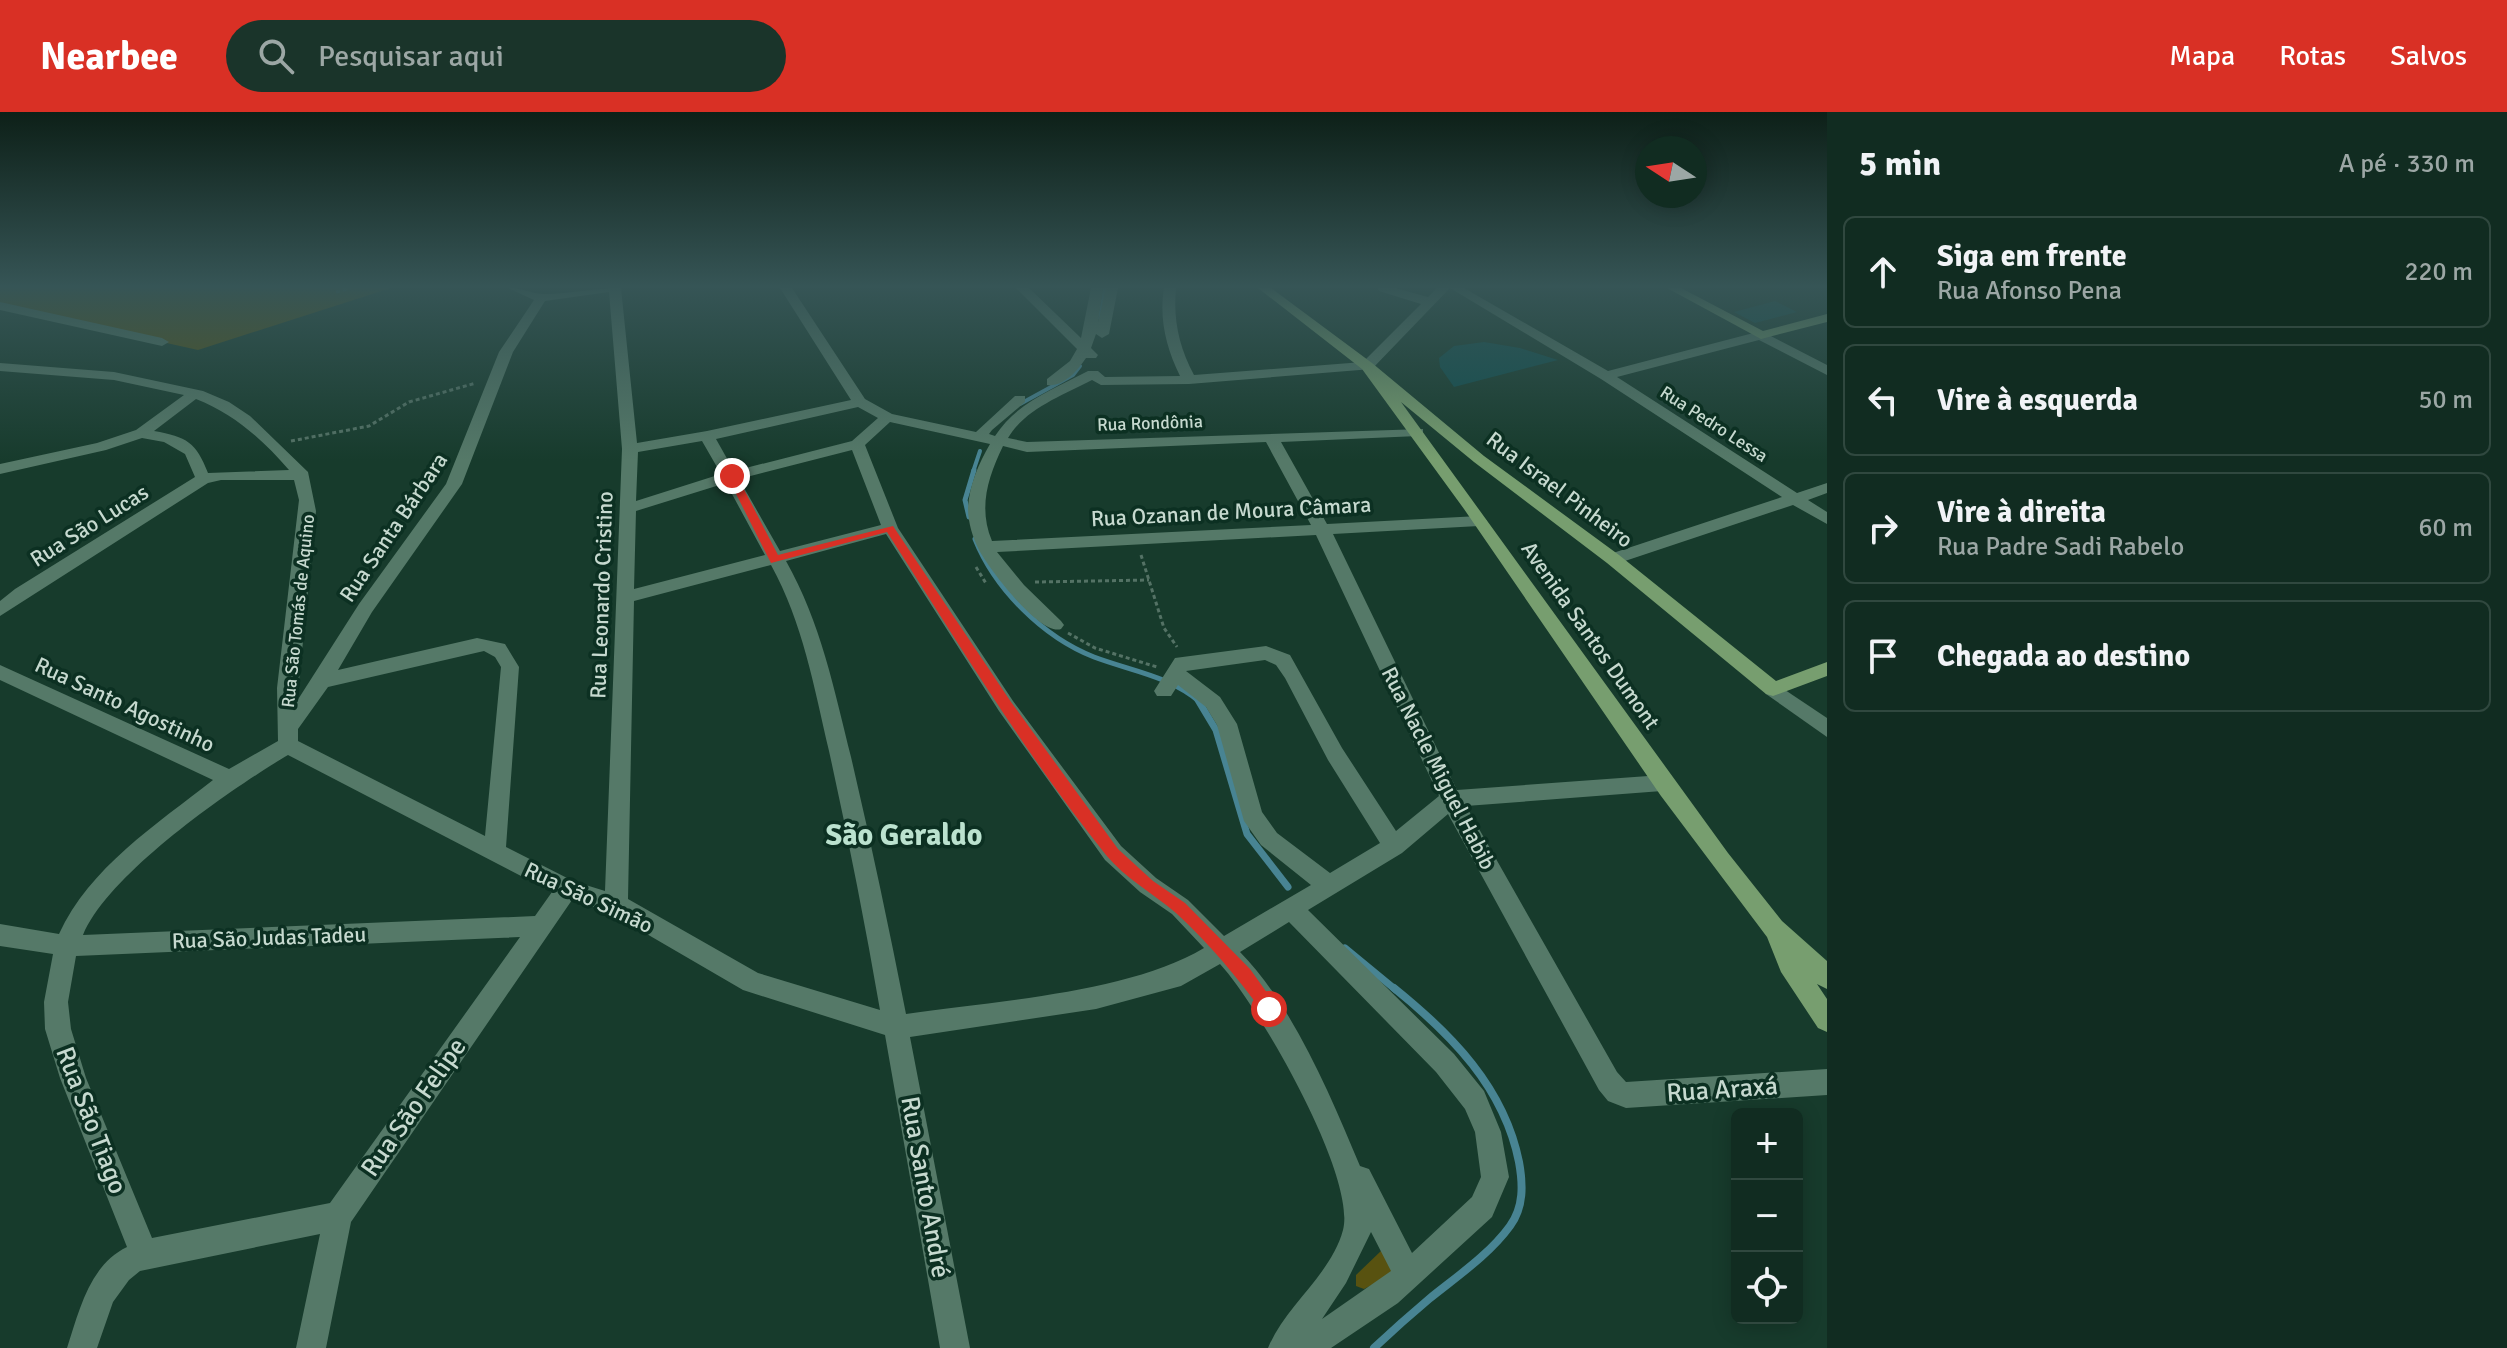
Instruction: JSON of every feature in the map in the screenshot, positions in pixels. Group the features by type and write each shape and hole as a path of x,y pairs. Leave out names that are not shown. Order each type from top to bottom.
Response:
{"main road":[{"name":"Rua Israel Pinheiro","path":"1340,346 1472,459 1613,559 1773,689"},
{"name":"Avenida Santos Dumont","path":"1367,366 1435,456 1662,783 1777,931 1827,978"},
{"path":"1435,456 1472,459 1461,479 1461,494"},
{"path":"1773,689 1827,669"},
{"name":"Avenida Santos Dumont","path":"1777,931 1789,964 1827,1020"}],"street":[{"name":"Rua Santa Bárbara","path":"288,737 365,608 454,484 494,378 510,346"},
{"name":"Rua Leonardo Cristino","path":"616,904 630,449 620,346"},
{"path":"630,449 707,436 860,402 823,346"},
{"path":"1081,346 1088,352"},
{"path":"1089,346 1093,374 1101,381 1189,380 1367,366 1387,346"},
{"path":"980,437 987,427 1020,399 1071,370 1093,346"},
{"path":"1172,346 1189,380"},
{"name":"Rua Pedro Lessa","path":"1554,346 1827,519"},
{"path":"1606,376 1721,346"},
{"path":"1781,346 1827,371"},
{"path":"0,367 116,377 194,394 254,425 302,475"},
{"path":"1055,625 1012,583 986,547 977,527 975,502 980,477 998,442 1022,412 1093,374"},
{"path":"0,469 101,447 141,433 194,394"},
{"name":"Rua Rondônia","path":"860,402 887,417 998,442 1037,447 1418,432"},
{"path":"627,509 732,476 857,444 887,417"},
{"path":"141,433 168,438 192,451 203,479 221,475 302,475"},
{"name":"Rua Santo André","path":"707,436 794,591 814,643 868,876 955,1348"},
{"name":"Rua Nacle Miguel Habib","path":"1272,439 1321,527 1451,799 1608,1081 1617,1092"},
{"path":"857,444 890,528 1006,706 1113,853 1148,885 1180,907 1245,974 1269,1009 1408,1275"},
{"name":"Rua São Tomás de Aquino","path":"288,737 287,688 308,511 308,496 302,475"},
{"name":"Rua São Lucas","path":"0,610 21,593 203,479"},
{"path":"1613,559 1827,488"},
{"name":"Rua Ozanan de Moura Câmara","path":"986,547 1479,521"},
{"path":"624,598 890,528"},
{"path":"322,681 477,645 490,644 500,648 510,667 495,852"},
{"path":"1175,675 1266,653 1283,660 1354,787 1394,846"},
{"name":"Rua Santo Agostinho","path":"0,672 230,779"},
{"path":"1175,675 1213,702 1227,724 1252,815 1269,839 1329,886"},
{"name":"Rua Israel Pinheiro","path":"1773,689 1827,729"},
{"name":"Rua São Tiago","path":"144,1254 73,1078 58,1029 56,1002 66,946 80,914 95,894 158,836 288,737"},
{"name":"Rua São Simão","path":"288,737 567,889 616,904 752,982 898,1027"},
{"path":"898,1027 1096,997 1181,975 1394,846 1451,799 1662,783"},
{"name":"Rua São Felipe","path":"311,1348 338,1216 567,889"},
{"path":"1291,909 1445,1063 1475,1100 1488,1132 1495,1177 1482,1207 1388,1293 1304,1348"},
{"name":"Rua São Judas Tadeu","path":"0,935 66,946 539,926"},
{"name":"Rua Araxá","path":"1617,1092 1626,1095 1827,1082"},
{"path":"1283,1348 1336,1273 1357,1232 1357,1207 1349,1172 1315,1094"},
{"path":"82,1348 102,1290 121,1265 144,1254 338,1216"}],"path":[{"path":"273,445 369,426 409,402 494,378"},
{"path":"1136,538 1175,675"},
{"path":"1012,583 1149,580"},
{"path":"1055,625 1095,648 1175,675"}],"shaded area":[{"path":"179,346 211,346 198,350"},
{"path":"1382,1250 1395,1273 1364,1289 1356,1286 1356,1275"}],"building":[{"path":"1454,346 1506,346 1558,360 1454,387 1440,367 1439,358"}],"waterway":[{"path":"1020,404 1073,375 1080,366"},
{"path":"973,472 980,451"},
{"path":"969,517 965,500 974,470"},
{"path":"975,539 995,576 1039,624 1075,648 1163,680 1199,701"},
{"path":"1199,701 1216,730 1247,834 1288,887"},
{"path":"1345,948 1396,990"},
{"path":"1374,1348 1502,1237 1515,1219 1522,1187 1512,1135 1488,1086 1455,1043 1394,988"}],"district":[{"name":"São Geraldo","path":"904,835"}],"route":[{"path":"732,476 775,560 890,528 1006,706 1113,853 1148,885 1180,907 1245,974 1269,1009"}]}
